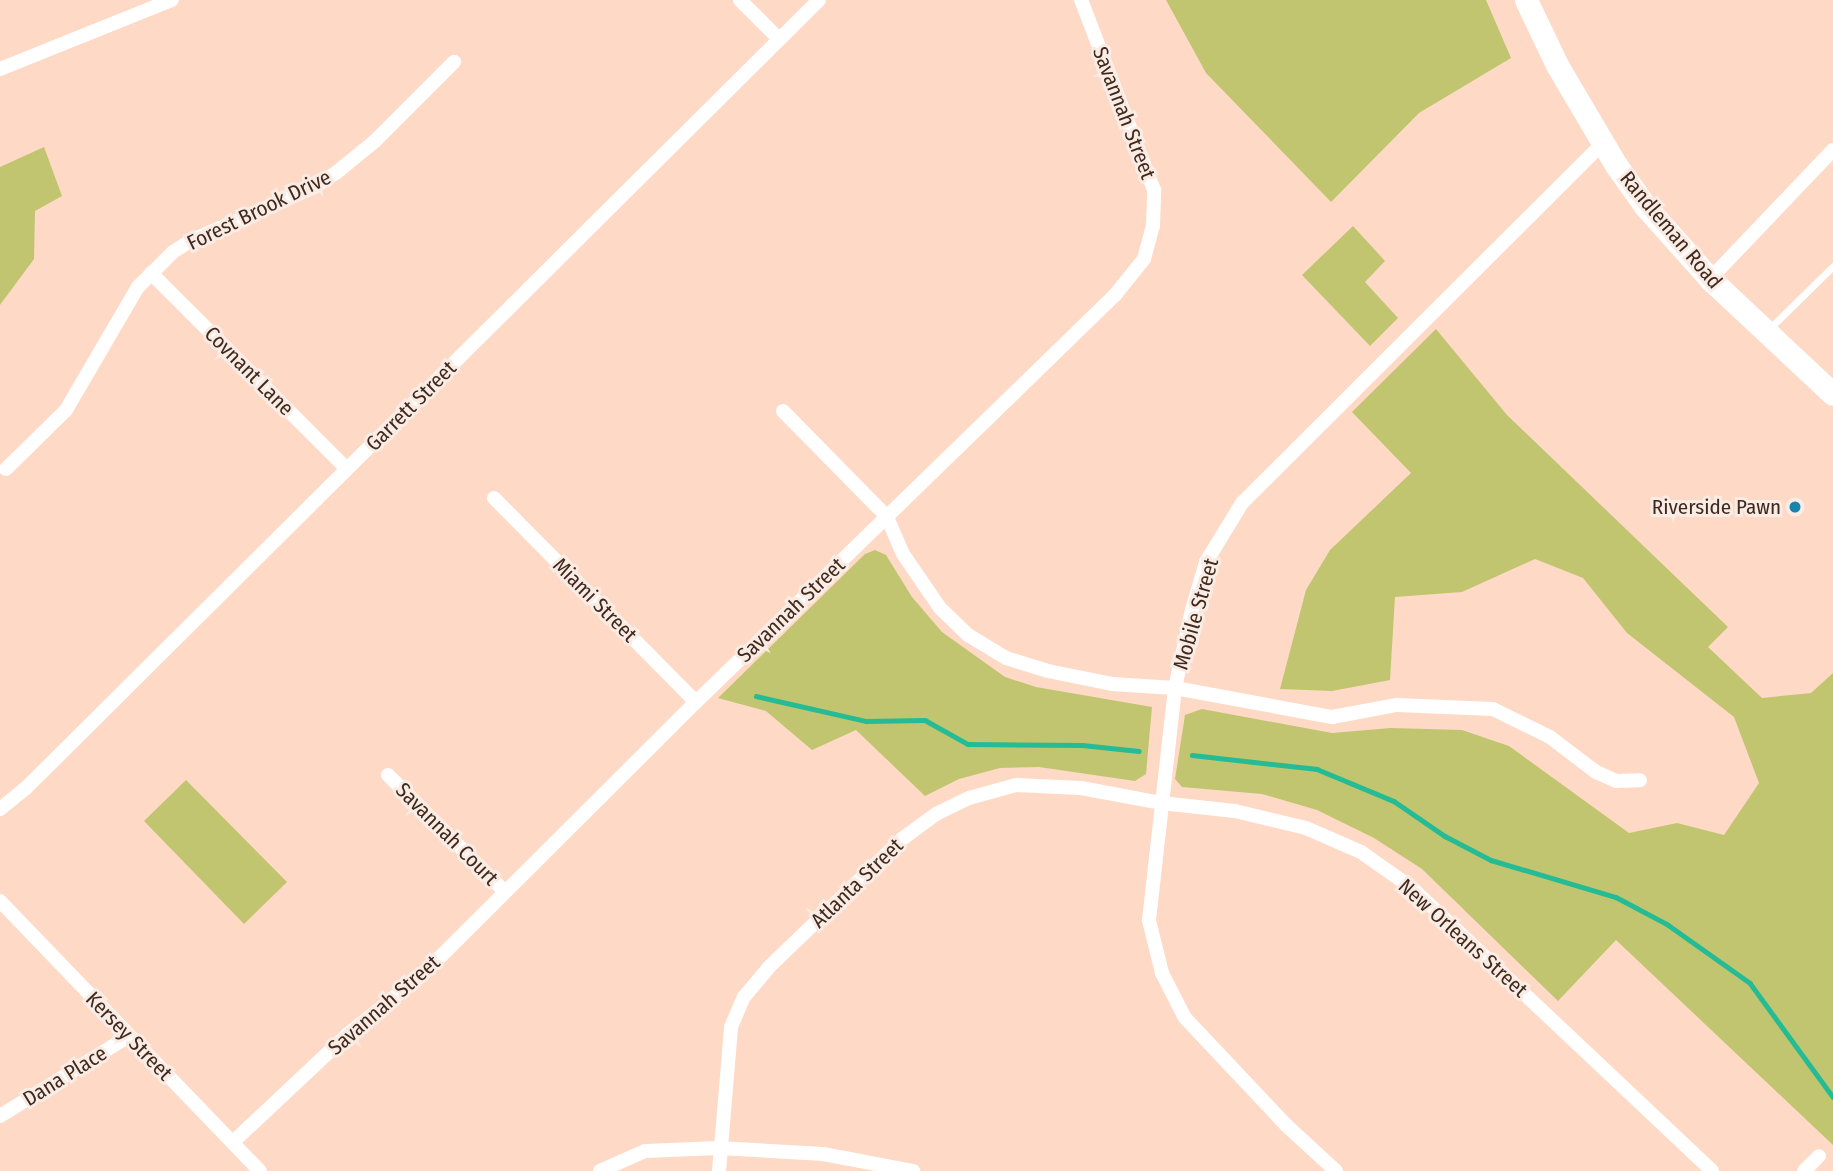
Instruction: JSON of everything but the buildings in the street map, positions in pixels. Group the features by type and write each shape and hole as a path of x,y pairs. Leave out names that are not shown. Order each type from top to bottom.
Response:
{"main road":[{"name":"Randleman Road","path":"1526,0 1557,65 1603,143 1645,206 1710,278 1833,394"}],"street":[{"path":"0,69 172,0"},
{"path":"740,0 779,39"},
{"name":"Garrett Street","path":"0,809 26,788 819,0"},
{"name":"Savannah Street","path":"233,1142 348,1034 422,975 696,702 1115,295 1144,259 1153,226 1154,190 1081,0"},
{"name":"Forest Brook Drive","path":"5,470 66,410 138,287 151,273 190,241 314,187 337,172 375,141 454,62"},
{"name":"Mobile Street","path":"1336,1171 1286,1125 1185,1018 1162,973 1149,920 1175,688 1206,562 1242,503 1603,143"},
{"path":"1710,278 1833,150"},
{"name":"Covnant Lane","path":"151,273 347,470"},
{"path":"783,411 887,517 903,554 940,608 968,635 1006,658 1048,671 1112,684 1175,688 1332,717 1397,705 1493,709 1550,737 1595,772 1616,781 1640,780"},
{"name":"Miami Street","path":"494,498 696,702"},
{"name":"Savannah Court","path":"388,775 505,892"},
{"name":"Atlanta Street","path":"719,1171 731,1027 744,997 768,968 902,839 936,814 969,798 1016,785 1082,788 1161,803"},
{"name":"New Orleans Street","path":"1161,803 1235,811 1306,828 1361,852 1412,888 1712,1171"},
{"name":"Kersey Street","path":"0,901 260,1171"},
{"name":"Dana Place","path":"0,1116 129,1036"},
{"path":"600,1171 645,1151 719,1147 822,1154 913,1171"},
{"path":"1804,1171 1819,1156"}],"lane":[{"path":"1766,332 1833,266"}],"green space":[{"path":"1166,0 1486,0 1511,58 1419,113 1331,202 1206,73"},
{"path":"44,147 62,196 35,211 34,259 0,305 0,167"},
{"path":"1353,226 1385,261 1365,282 1398,318 1370,346 1302,275"},
{"path":"1436,329 1507,415 1728,627 1708,647 1762,698 1811,693 1833,673 1833,1145 1616,940 1558,1001 1422,869 1374,838 1317,810 1262,794 1182,787 1175,779 1185,715 1202,709 1332,733 1391,728 1462,730 1509,746 1629,833 1677,823 1724,835 1759,783 1734,717 1627,633 1583,578 1535,559 1462,592 1395,597 1390,680 1332,691 1280,689 1306,590 1330,550 1411,473 1352,412"},
{"path":"875,550 886,555 912,597 942,632 1005,677 1036,687 1152,707 1146,774 1135,781 1039,767 1000,768 959,779 925,796 856,730 812,750 766,711 718,698 865,554"},
{"path":"186,780 287,882 244,924 144,821"}],"waterway":[{"path":"756,696 866,721 925,720 968,744 1082,745 1139,751"},
{"path":"1192,755 1317,769 1394,801 1445,836 1491,860 1616,897 1667,924 1750,983 1833,1097"}],"place":[{"name":"Riverside Pawn","path":"1795,507"}]}
